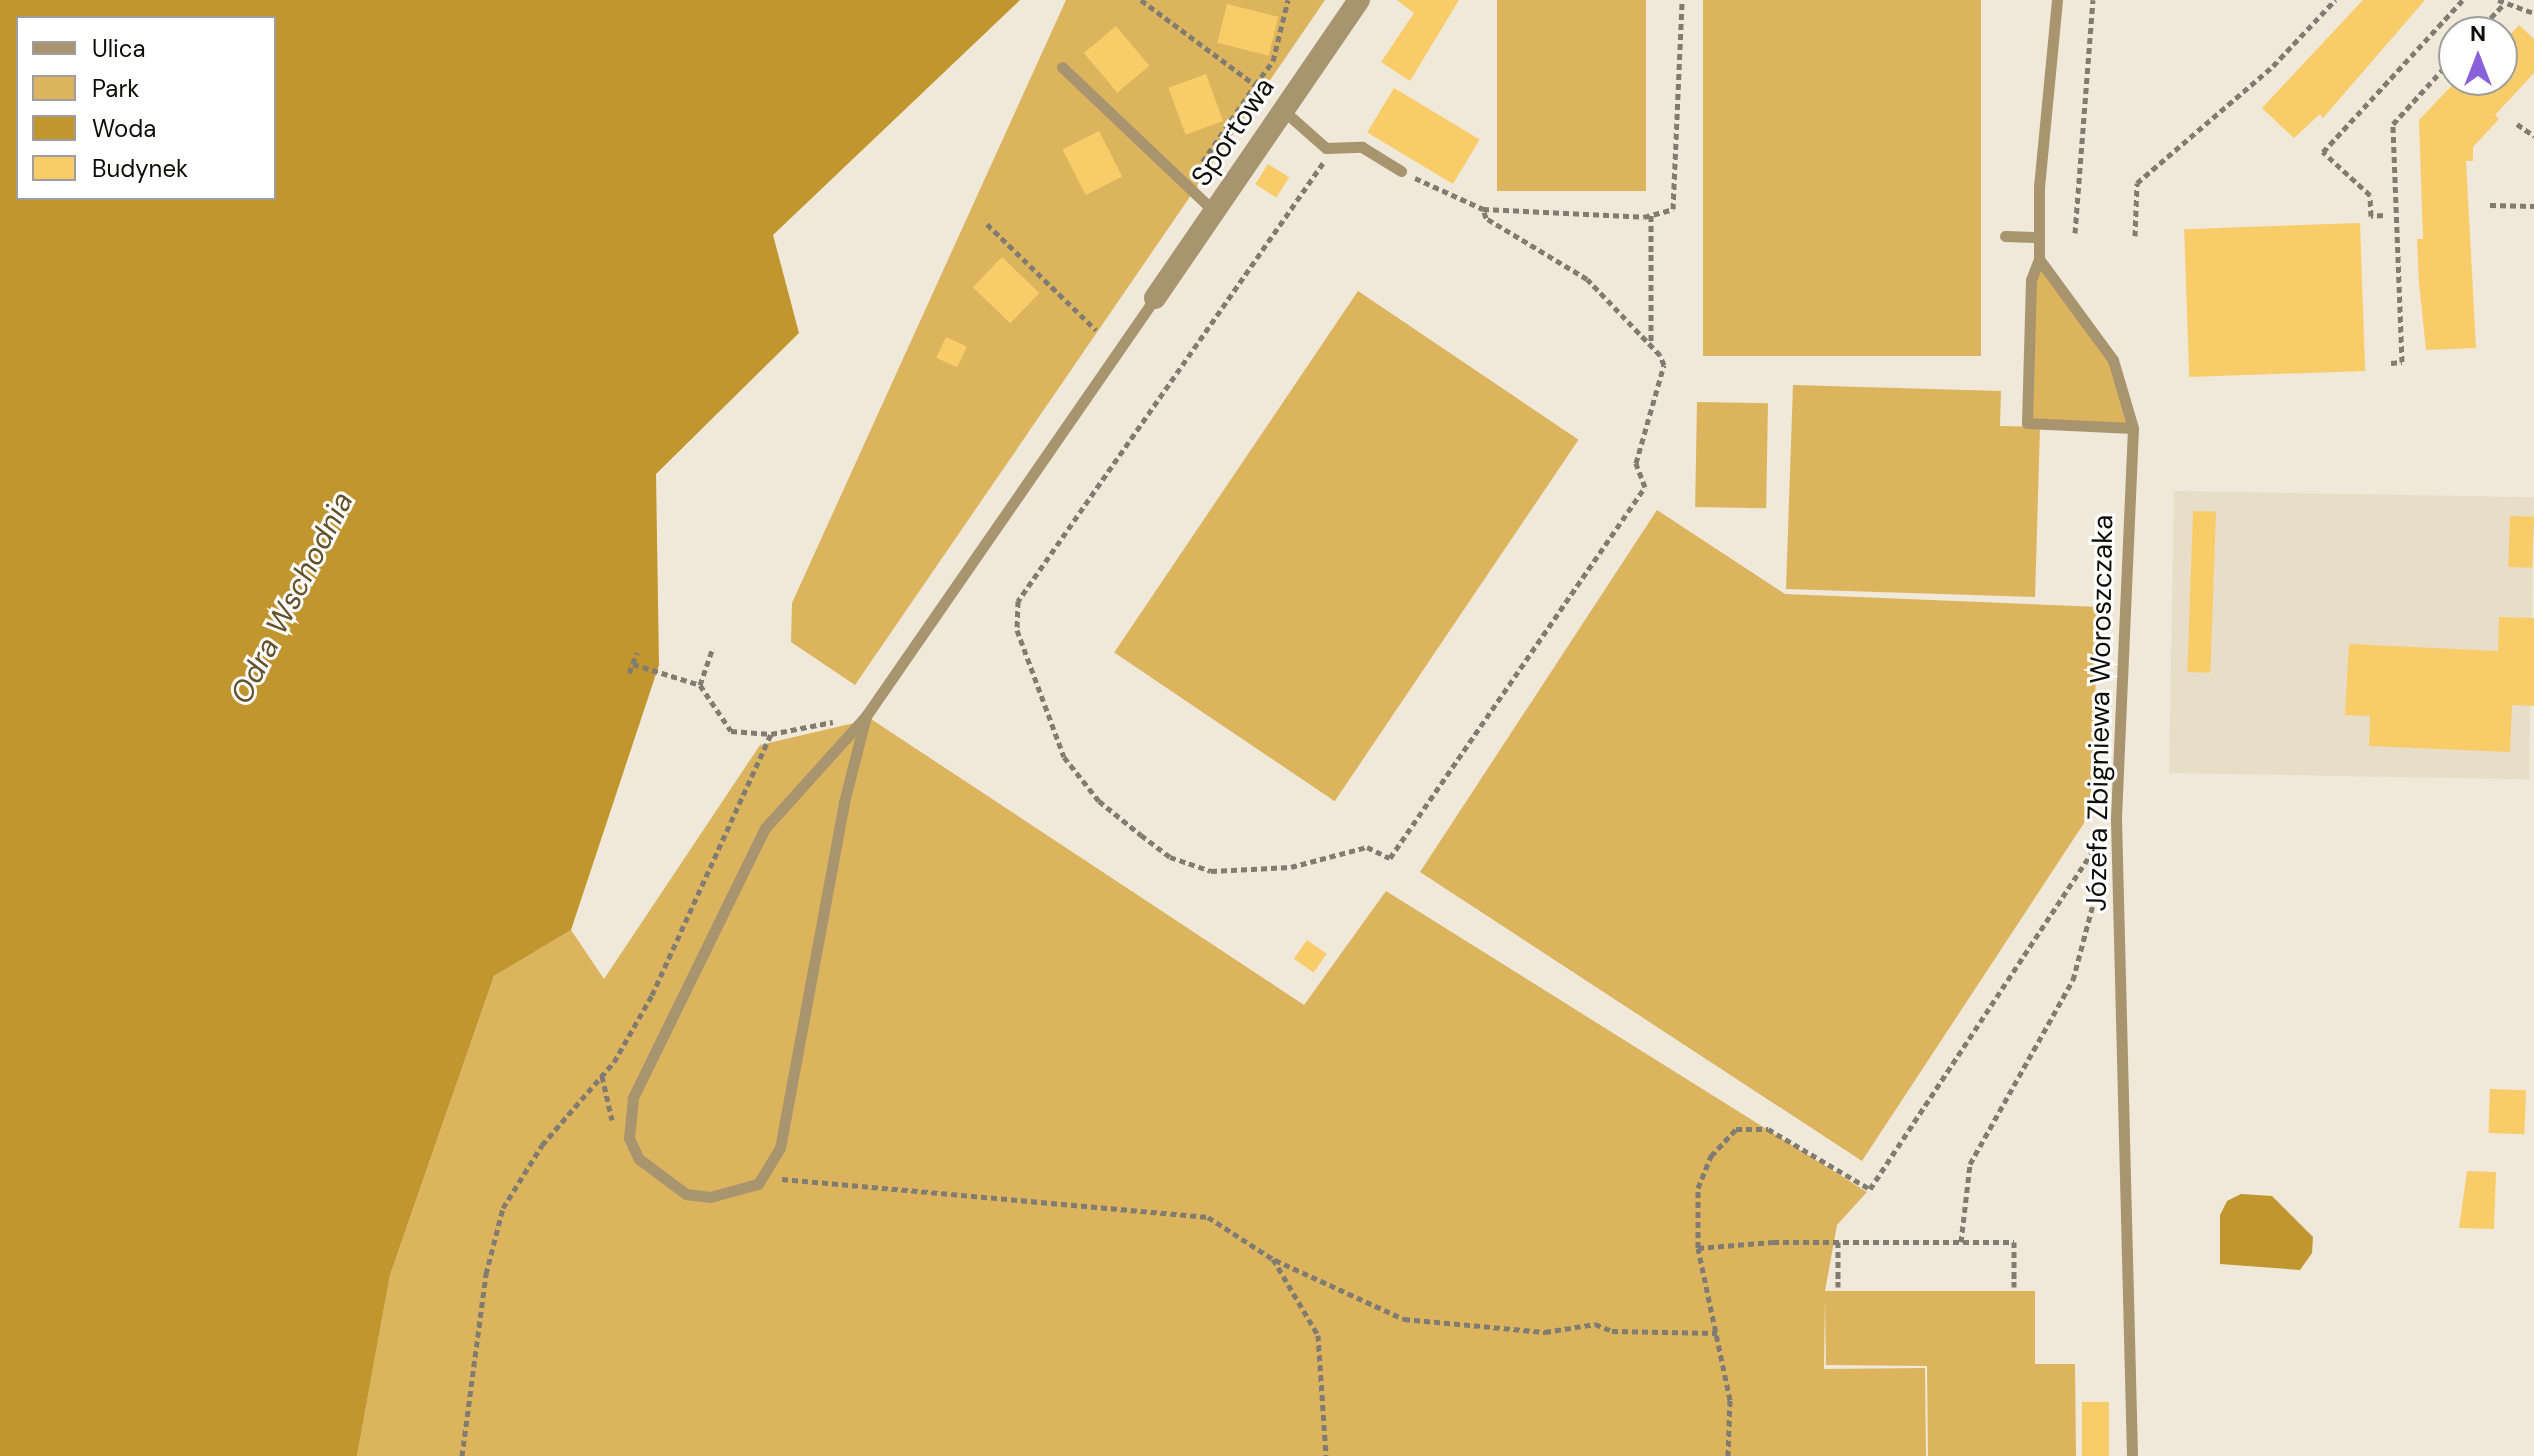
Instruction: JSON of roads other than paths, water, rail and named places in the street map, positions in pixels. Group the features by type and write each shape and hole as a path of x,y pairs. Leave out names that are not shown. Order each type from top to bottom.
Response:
{"street":[{"name":"Sportowa","path":"1155,298 1359,0"}],"lane":[{"path":"2057,0 2038,237 2039,259 2031,280 2027,423 2133,428"},
{"path":"1062,67 1215,212"},
{"path":"1284,111 1326,148 1362,147 1401,171"},
{"path":"2005,236 2038,237"},
{"name":"Józefa Zbigniewa Woroszczaka","path":"2039,259 2113,360 2133,428 2116,819 2132,1456"},
{"path":"866,716 844,802 780,1148 765,1178 733,1194 710,1197 668,1185 639,1159 629,1138 633,1098 765,828 866,716 1155,298"}],"water":[{"name":"Odra Wschodnia","path":"0,0 1020,0 773,235 799,333 656,474 659,665 571,930 494,976 390,1275 357,1456 0,1456"},
{"path":"2241,1194 2272,1196 2313,1237 2312,1253 2300,1270 2220,1264 2220,1215 2227,1201"}]}
